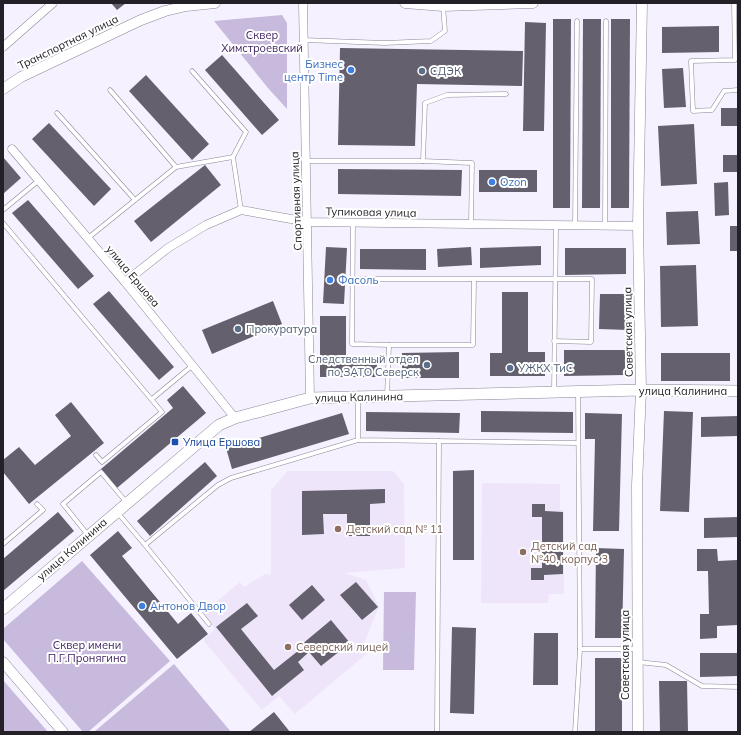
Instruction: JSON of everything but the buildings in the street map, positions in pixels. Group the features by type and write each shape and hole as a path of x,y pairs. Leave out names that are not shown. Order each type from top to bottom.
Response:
{"main road":[{"name":"улица Калинина","path":"3,609 116,511 219,425 235,418 310,398 641,390 738,391"}],"street":[{"path":"3,47 53,3"},
{"name":"Транспортная улица","path":"3,89 21,78 141,20 164,11 186,6 215,3"},
{"name":"Спортивная улица","path":"303,3 310,398"},
{"path":"405,3 443,6 533,3"},
{"name":"Советская улица","path":"638,732 637,485 641,390 638,226 642,3"},
{"name":"улица Ершова","path":"12,149 125,282 235,418"},
{"path":"125,282 168,248 206,225 241,210"},
{"name":"Тупиковая улица","path":"241,210 308,222 638,226"},
{"path":"3,662 63,732"}],"lane":[{"path":"734,3 735,60 691,61 693,111 712,110 724,91 738,90"},
{"path":"303,40 385,43 431,41 445,31 443,6"},
{"path":"575,226 577,21"},
{"path":"605,226 606,21"},
{"path":"192,71 246,132 233,157 241,210"},
{"path":"110,90 176,167"},
{"path":"423,161 425,103 447,95 506,94"},
{"path":"57,113 135,200"},
{"path":"88,238 176,167 233,157"},
{"path":"305,161 423,161 472,163 471,224"},
{"path":"3,210 38,181"},
{"path":"3,223 162,412 102,462 96,455"},
{"path":"353,223 352,344 473,345 474,280"},
{"path":"554,392 556,226"},
{"path":"352,279 592,279 591,342 554,341"},
{"path":"387,396 389,345"},
{"path":"152,399 193,365"},
{"path":"575,732 580,649 578,392"},
{"path":"358,397 358,440"},
{"path":"145,545 218,485 231,478 358,440 578,443"},
{"path":"437,732 440,441"},
{"path":"89,535 63,504 101,472 127,503"},
{"path":"3,544 42,510 37,504"},
{"path":"116,511 209,624"},
{"path":"580,649 637,649"},
{"path":"638,662 666,665 702,686 738,687"}],"shaded area":[{"path":"288,471 393,471 404,484 405,568 345,573 366,580 379,607 364,643 370,651 295,714 279,696 262,710 203,640 215,629 203,613 240,582 244,587 265,574 271,575 271,490"},
{"name":"Детский сад №40, корпус 3","path":"482,483 560,484 560,510 564,510 564,594 549,594 548,603 481,603"}],"green space":[{"name":"Сквер Химстроевский","path":"282,15 287,23 287,109 268,88 214,21"},
{"name":"Сквер имени П.Г.Пронягина","path":"82,561 170,661 88,732 83,732 3,639 3,629"},
{"path":"384,592 416,592 414,670 383,670"},
{"path":"174,664 231,732 94,732"},
{"path":"3,680 48,732 3,732"}],"place":[{"name":"Бизнес центр Time","path":"351,70"},
{"name":"СДЭК","path":"422,71"},
{"name":"Ozon","path":"492,182"},
{"name":"Фасоль","path":"330,280"},
{"name":"Прокуратура","path":"238,329"},
{"name":"Следственный отдел по ЗАТО Северск","path":"427,365"},
{"name":"УЖКХ ТиС","path":"510,368"},
{"name":"Улица Ершова","path":"175,442"},
{"name":"Детский сад № 11","path":"338,529"},
{"name":"Детский сад №40, корпус 3","path":"523,552"},
{"name":"Антонов Двор","path":"142,606"},
{"name":"Северский лицей","path":"288,647"}]}
